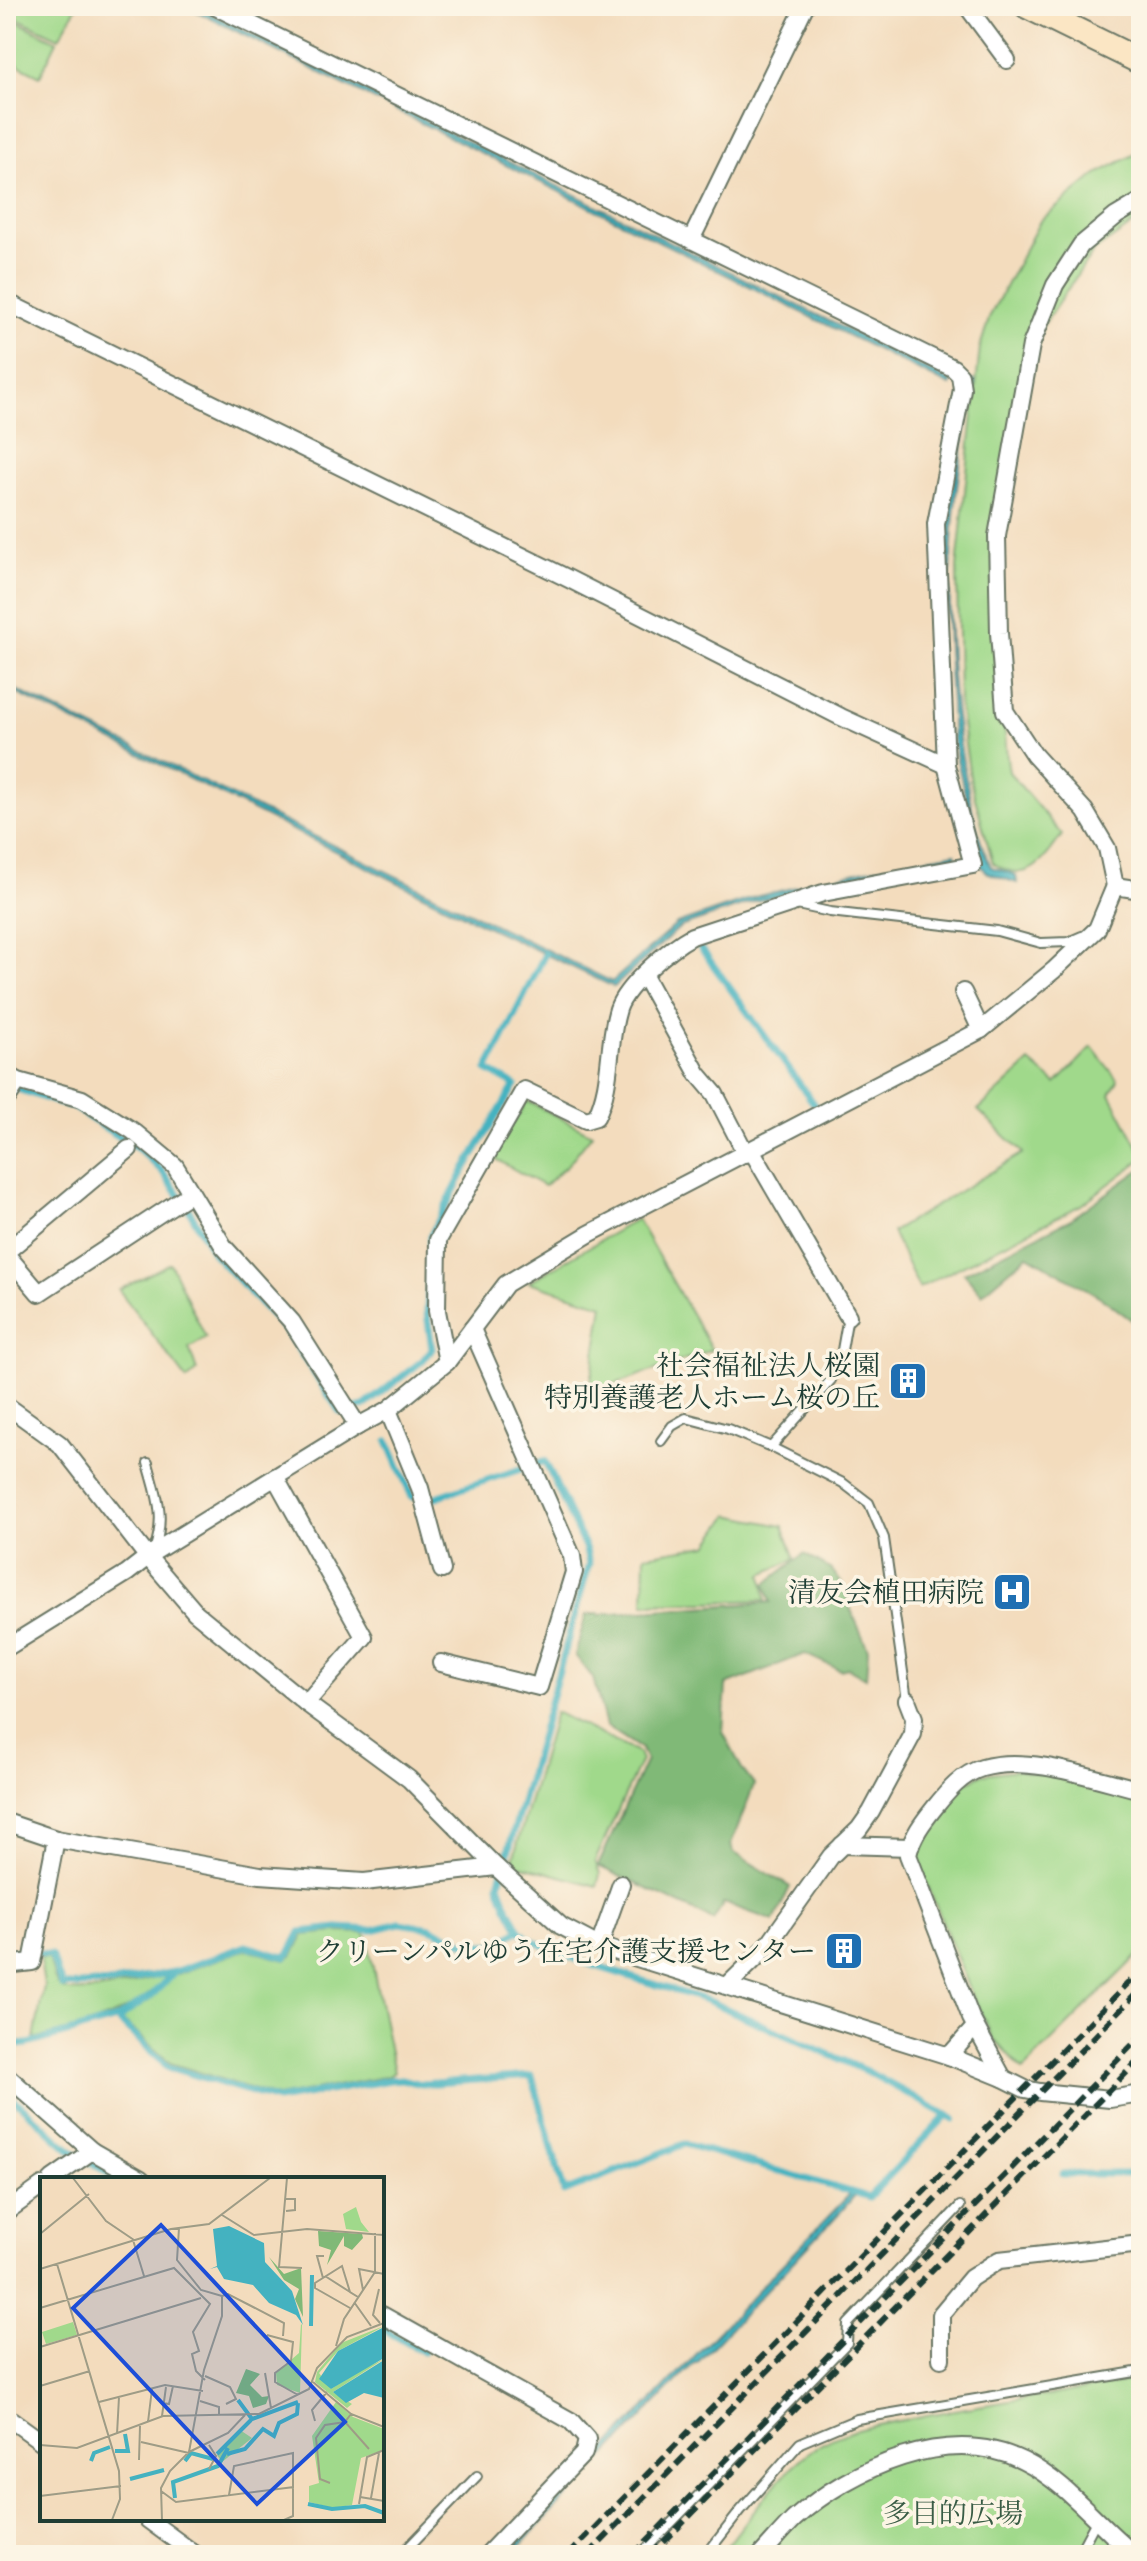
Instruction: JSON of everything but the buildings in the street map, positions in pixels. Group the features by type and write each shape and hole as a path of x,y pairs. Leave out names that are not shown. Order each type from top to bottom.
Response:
{"main road":[{"path":"1027,6 1141,62"}],"street":[{"path":"214,6 953,368 960,375 962,389 936,524 946,765 973,865 823,893 692,936 677,944 624,995 618,1011 604,1100 596,1117 586,1120 524,1090 438,1240 437,1311 447,1362"},
{"path":"691,240 805,6"},
{"path":"967,6 1007,60"},
{"path":"6,1648 127,1573 150,1554 388,1410 447,1362 506,1284 589,1234 981,1030 1054,970 1097,929 1115,886 1107,848 1085,811 1034,755 1005,711 999,633 997,536 1031,345 1055,285 1081,245 1116,216 1141,201"},
{"path":"6,302 569,579 841,717 946,765"},
{"path":"1115,886 1141,890"},
{"path":"644,976 698,1074 715,1094 848,1316"},
{"path":"963,992 981,1030"},
{"path":"6,1100 12,1077 82,1099 120,1123 175,1166 224,1247 292,1322 358,1426"},
{"path":"129,1149 6,1253 39,1293 191,1193"},
{"path":"441,1663 539,1687 574,1572 572,1556 472,1329"},
{"path":"6,1405 60,1444 195,1612 306,1703 409,1779 496,1867 561,1926 599,1946 949,2056 1025,2089 1110,2099 1141,2094"},
{"path":"388,1410 420,1488 442,1570"},
{"path":"275,1477 364,1637 306,1703"},
{"path":"727,1986 765,1949 831,1856 859,1829 871,1812 913,1734 914,1718 907,1700"},
{"path":"1003,2078 975,2027 908,1855 920,1826 951,1786 982,1768 1013,1764 1046,1768 1141,1790"},
{"path":"6,1822 56,1839 260,1875 364,1882 496,1867"},
{"path":"6,1965 32,1962 56,1839"},
{"path":"842,1845 910,1847"},
{"path":"599,1946 621,1884"},
{"path":"949,2056 975,2027"},
{"path":"6,2075 92,2151 138,2177"},
{"path":"55,2177 92,2151"},
{"path":"6,2212 40,2187"},
{"path":"941,2359 941,2314 971,2278 999,2260 1141,2244"},
{"path":"384,2316 571,2421 587,2439 584,2453 487,2555"},
{"path":"6,2416 40,2441"},
{"path":"761,2555 793,2520 840,2486 904,2457 967,2446 1022,2460 1062,2489 1135,2555"},
{"path":"150,2521 196,2555"}],"lane":[{"path":"792,903 830,912 997,931 1041,943 1068,942 1097,929"},
{"path":"771,1447 831,1380 842,1350 848,1316"},
{"path":"661,1441 672,1426 686,1418 728,1429 843,1483 869,1503 884,1538 907,1700"},
{"path":"148,1463 161,1513 159,1535 150,1554"},
{"path":"640,2555 847,2343 848,2324 960,2206"},
{"path":"706,2555 800,2443 857,2419 1141,2371"},
{"path":"401,2555 477,2476"},
{"path":"1080,2551 1096,2521"}],"green space":[{"path":"6,6 77,6 59,38 6,13"},
{"path":"6,16 57,41 40,76 6,59"},
{"path":"1141,151 1141,219 1093,252 1042,327 1009,475 995,608 1009,772 1062,835 1041,862 1033,868 1015,872 993,863 971,784 959,704 957,568 980,347 990,316 1040,221 1097,174"},
{"path":"1092,1047 1118,1080 1110,1094 1141,1152 1141,1160 1081,1205 919,1288 892,1232 1023,1153 978,1110 1030,1062 1056,1084"},
{"path":"527,1101 592,1134 569,1163 544,1186 492,1157"},
{"path":"1141,1169 1141,1327 1102,1298 1028,1255 982,1294 964,1273 1071,1219"},
{"path":"637,1219 712,1350 589,1393 603,1305 529,1282"},
{"path":"170,1263 206,1338 189,1348 197,1371 187,1380 119,1290"},
{"path":"729,1515 783,1526 795,1559 762,1574 766,1600 644,1604 645,1555 708,1545"},
{"path":"804,1554 832,1570 845,1588 868,1649 866,1678 848,1668 840,1670 805,1654 726,1685 723,1732 754,1785 731,1844 733,1852 790,1887 774,1921 724,1903 713,1920 598,1866 646,1760 641,1749 606,1726 593,1678 575,1655 586,1615 771,1602 765,1584"},
{"path":"555,1712 638,1753 641,1760 595,1861 600,1874 597,1886 512,1863"},
{"path":"1016,1770 1077,1780 1141,1797 1141,1952 1023,2070 993,2038 916,1857 926,1826 956,1788 982,1774"},
{"path":"366,1933 394,2072 389,2076 277,2097 170,2063 121,2019 150,2000 175,1975 246,1949 285,1960 292,1956 304,1935"},
{"path":"40,1958 49,1958 57,1982 68,1991 110,1988 163,1976 165,1980 120,2013 34,2039 44,1986"},
{"name":"多目的広場","path":"1141,2379 1141,2555 720,2555 780,2479 815,2448 843,2434 917,2417"}],"water":[{"path":"186,6 195,6 952,382 950,386"},
{"path":"971,380 975,381 953,527 950,577 952,676 957,726 978,833 991,867 1016,875 1017,883 988,873 981,866 953,741 946,545"},
{"path":"6,685 612,982 677,924 755,897 861,871 955,853 956,857 756,901 680,927 614,987 6,688"},
{"path":"851,2193 855,2195 843,2209 697,2363 511,2555 504,2555"}],"waterway":[{"path":"700,947 815,1105"},
{"path":"6,1085 71,1106 140,1150 162,1171 214,1254 286,1331 340,1412 364,1406 422,1361 432,1349 427,1313 430,1237 465,1169 515,1085 487,1070 545,954"},
{"path":"388,1441 412,1497 433,1498 545,1461 586,1550 589,1564 499,1884 520,1930 531,1940 585,1963 709,2001 866,2071 954,2119"},
{"path":"6,1953 51,1955 62,1986 113,1983 174,1972 246,1946 285,1957 301,1932 338,1928 372,1930 400,1923 431,1928 465,1943 483,1945 495,1944 520,1930"},
{"path":"6,2046 28,2044 117,2019 151,1996 173,1974"},
{"path":"117,2019 168,2067 277,2100 390,2080 402,2079 421,2084 532,2076 564,2192 684,2144 869,2197 947,2115"},
{"path":"6,2092 70,2150 115,2177"},
{"path":"1063,2174 1141,2174"},
{"path":"384,2329 423,2352"}],"railway":[{"path":"568,2555 1141,1970"},
{"path":"588,2555 1141,1989"},
{"path":"633,2555 1141,2036"},
{"path":"651,2555 1141,2058"}],"place":[{"name":"社会福祉法人桜園 特別養護老人ホーム桜の丘","path":"908,1381"},
{"name":"清友会植田病院","path":"1012,1592"},
{"name":"クリーンパルゆう在宅介護支援センター","path":"844,1951"}]}
